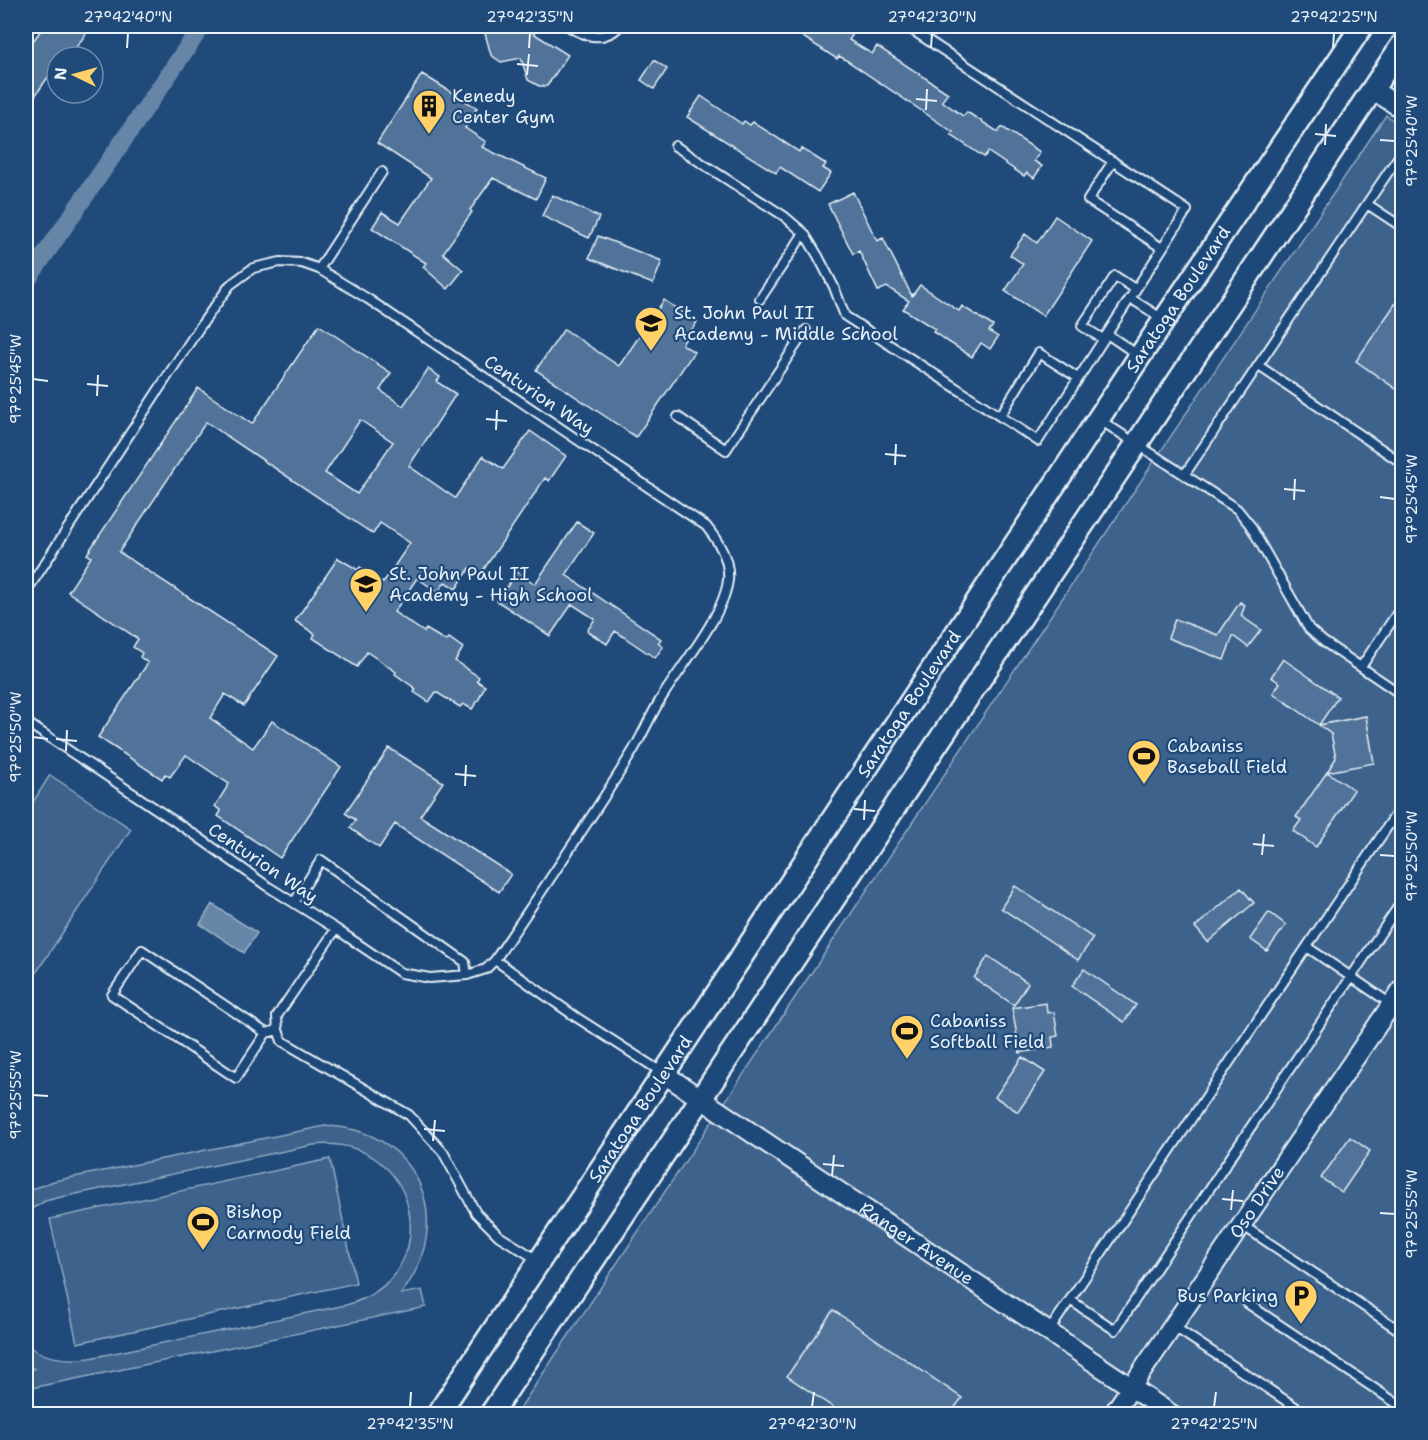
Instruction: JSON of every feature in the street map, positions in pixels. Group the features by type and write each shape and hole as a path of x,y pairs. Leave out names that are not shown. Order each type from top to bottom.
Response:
{"main road":[{"name":"Saratoga Boulevard","path":"438,1414 1100,420 1140,356 1362,26"},
{"path":"490,1414 1372,89 1399,59"}],"street":[{"path":"1372,89 1402,110"},
{"name":"Oso Drive","path":"1113,1414 1402,989"},
{"name":"Ranger Avenue","path":"664,1074 1171,1414"}],"lane":[{"path":"568,26 590,37 604,35 620,26"},
{"path":"675,146 784,216 804,233 824,266 845,316 1038,441 1186,210 906,26"},
{"path":"1185,474 1397,159 1402,163"},
{"path":"1113,161 1088,200 1162,248"},
{"path":"319,269 382,172"},
{"path":"1367,204 1402,227"},
{"path":"760,299 804,233"},
{"name":"Centurion Way","path":"26,592 192,338 230,285 254,268 280,262 302,263 319,269 368,299 705,526 719,543 726,562 728,579 720,606 662,697 633,752 579,836 495,960 486,969 467,975 430,978 401,973 26,722"},
{"path":"1135,290 1115,276 1082,326 1140,356"},
{"path":"1130,298 1164,320"},
{"path":"678,417 726,450 806,330"},
{"path":"1000,416 1039,353 1078,378"},
{"path":"1258,366 1402,463"},
{"path":"1100,420 1230,503 1243,516 1309,629 1324,642 1402,695"},
{"path":"1361,667 1402,606"},
{"path":"1048,1332 1402,805"},
{"path":"294,903 321,860 465,962 467,975"},
{"path":"1070,1300 1114,1330 1402,901"},
{"path":"336,929 277,1016 282,1041 409,1115 443,1152 476,1213 499,1236 539,1262"},
{"path":"1307,947 1392,1005"},
{"path":"266,1033 142,950 112,995 236,1078 266,1033 278,1030"},
{"path":"495,960 576,1017 664,1074"},
{"path":"1242,1225 1402,1332"},
{"path":"1247,1303 1402,1407"},
{"path":"1173,1326 1306,1414"}],"shaded area":[{"path":"1386,115 1402,127 1402,1414 516,1414"},
{"path":"50,775 131,829 36,973 26,967 26,813"},
{"path":"212,904 257,933 244,953 200,924"},
{"path":"325,1126 357,1131 384,1143 405,1161 419,1183 427,1209 426,1237 418,1266 401,1294 422,1290 426,1307 26,1389 26,1371 34,1369 26,1364 26,1344 40,1353 56,1358 90,1358 346,1305 379,1290 399,1266 409,1239 409,1210 398,1183 378,1161 350,1147 313,1145 57,1198 45,1201 26,1212 26,1191 54,1181"},
{"name":"Bishop Carmody Field","path":"330,1159 356,1283 77,1343 50,1219"}],"building":[{"path":"44,26 81,26 88,31 78,45 45,45 45,81 26,109 26,36 33,41"},
{"path":"483,26 522,26 568,55 547,86 539,86 528,80 521,58 501,62 491,55"},
{"path":"786,26 840,26 853,34 849,40 872,54 877,46 948,93 942,101 963,116 967,112 998,132 1002,127 1040,152 1034,161 1042,166 1034,178 1027,173 1024,176 988,152 984,157 951,135 953,132 846,60 839,56 837,59"},
{"path":"654,60 667,69 654,89 641,80"},
{"path":"422,74 477,108 465,128 486,142 482,147 546,178 536,199 493,178 443,253 463,270 448,289 423,267 426,263 372,228 382,212 400,223 431,178 377,143"},
{"path":"701,96 742,124 744,121 750,125 753,122 799,152 801,148 826,164 823,168 831,173 818,192 780,167 776,173 687,117"},
{"path":"853,192 877,241 883,238 912,296 920,285 959,311 962,306 993,326 989,331 998,337 990,349 981,343 972,357 933,332 935,329 903,309 909,301 887,287 878,291 859,251 853,254 828,204"},
{"path":"552,195 599,217 589,238 542,216"},
{"path":"1055,216 1092,241 1043,316 1005,291 1023,264 1010,255 1025,234 1037,243"},
{"path":"598,236 662,261 653,284 589,258"},
{"path":"1402,294 1402,393 1356,361"},
{"path":"664,300 697,322 682,344 694,352 636,437 536,370 564,329 619,366"},
{"path":"319,325 391,373 380,390 403,406 428,369 440,377 437,382 456,394 409,466 455,498 483,456 503,469 530,431 566,456 549,481 545,478 480,575 470,568 456,589 445,582 438,592 417,578 394,612 424,632 426,629 446,641 449,638 463,648 455,661 479,677 477,681 485,686 472,709 463,704 460,707 436,692 429,702 414,692 416,689 395,674 396,672 367,652 357,667 313,638 315,634 295,621 338,558 358,570 360,567 383,583 410,543 380,523 373,534 206,422 119,552 278,656 244,706 225,694 210,718 253,748 272,721 341,767 280,858 218,816 221,811 215,806 229,784 186,755 170,777 165,774 162,779 98,737 148,663 140,657 142,653 133,647 138,639 68,592 91,557 87,554 198,388 252,424","holes":["360,420 393,442 357,494 325,473"]},
{"path":"577,522 594,533 566,575 661,639 658,643 663,647 655,658 615,631 607,644 587,631 595,619 572,604 550,636 497,601 517,572 535,584"},
{"path":"1240,602 1245,605 1241,616 1261,630 1248,647 1233,636 1224,660 1168,638 1175,619 1218,635"},
{"path":"1283,659 1338,697 1319,725 1273,693 1280,683 1271,677"},
{"path":"1366,716 1374,763 1327,772 1336,758 1331,734 1319,725"},
{"path":"389,748 443,782 420,816 511,874 499,892 395,824 379,848 350,828 356,820 345,813"},
{"path":"1327,772 1354,790 1316,847 1293,831 1301,820 1296,817"},
{"path":"1015,886 1093,938 1078,960 1001,908"},
{"path":"1241,888 1254,903 1208,942 1195,927"},
{"path":"1269,912 1286,925 1267,951 1250,939"},
{"path":"988,956 1028,983 1014,1005 974,978"},
{"path":"1084,969 1136,1005 1124,1022 1072,986"},
{"path":"1046,1003 1047,1013 1054,1012 1058,1036 1052,1037 1053,1047 1020,1053 1012,1008"},
{"path":"1022,1057 1045,1072 1018,1112 995,1097"},
{"path":"1350,1137 1370,1151 1342,1192 1321,1178"},
{"path":"833,1310 962,1398 950,1414 843,1414 787,1376"}],"waterway":[{"path":"26,282 202,26"}],"place":[{"name":"Kenedy Center Gym","path":"429,135"},
{"name":"St. John Paul II Academy - Middle School","path":"651,352"},
{"name":"St. John Paul II Academy - High School","path":"366,613"},
{"name":"Cabaniss Baseball Field","path":"1144,785"},
{"name":"Cabaniss Softball Field","path":"907,1060"},
{"name":"Bishop Carmody Field","path":"203,1251"},
{"name":"Bus Parking","path":"1301,1325"}]}
